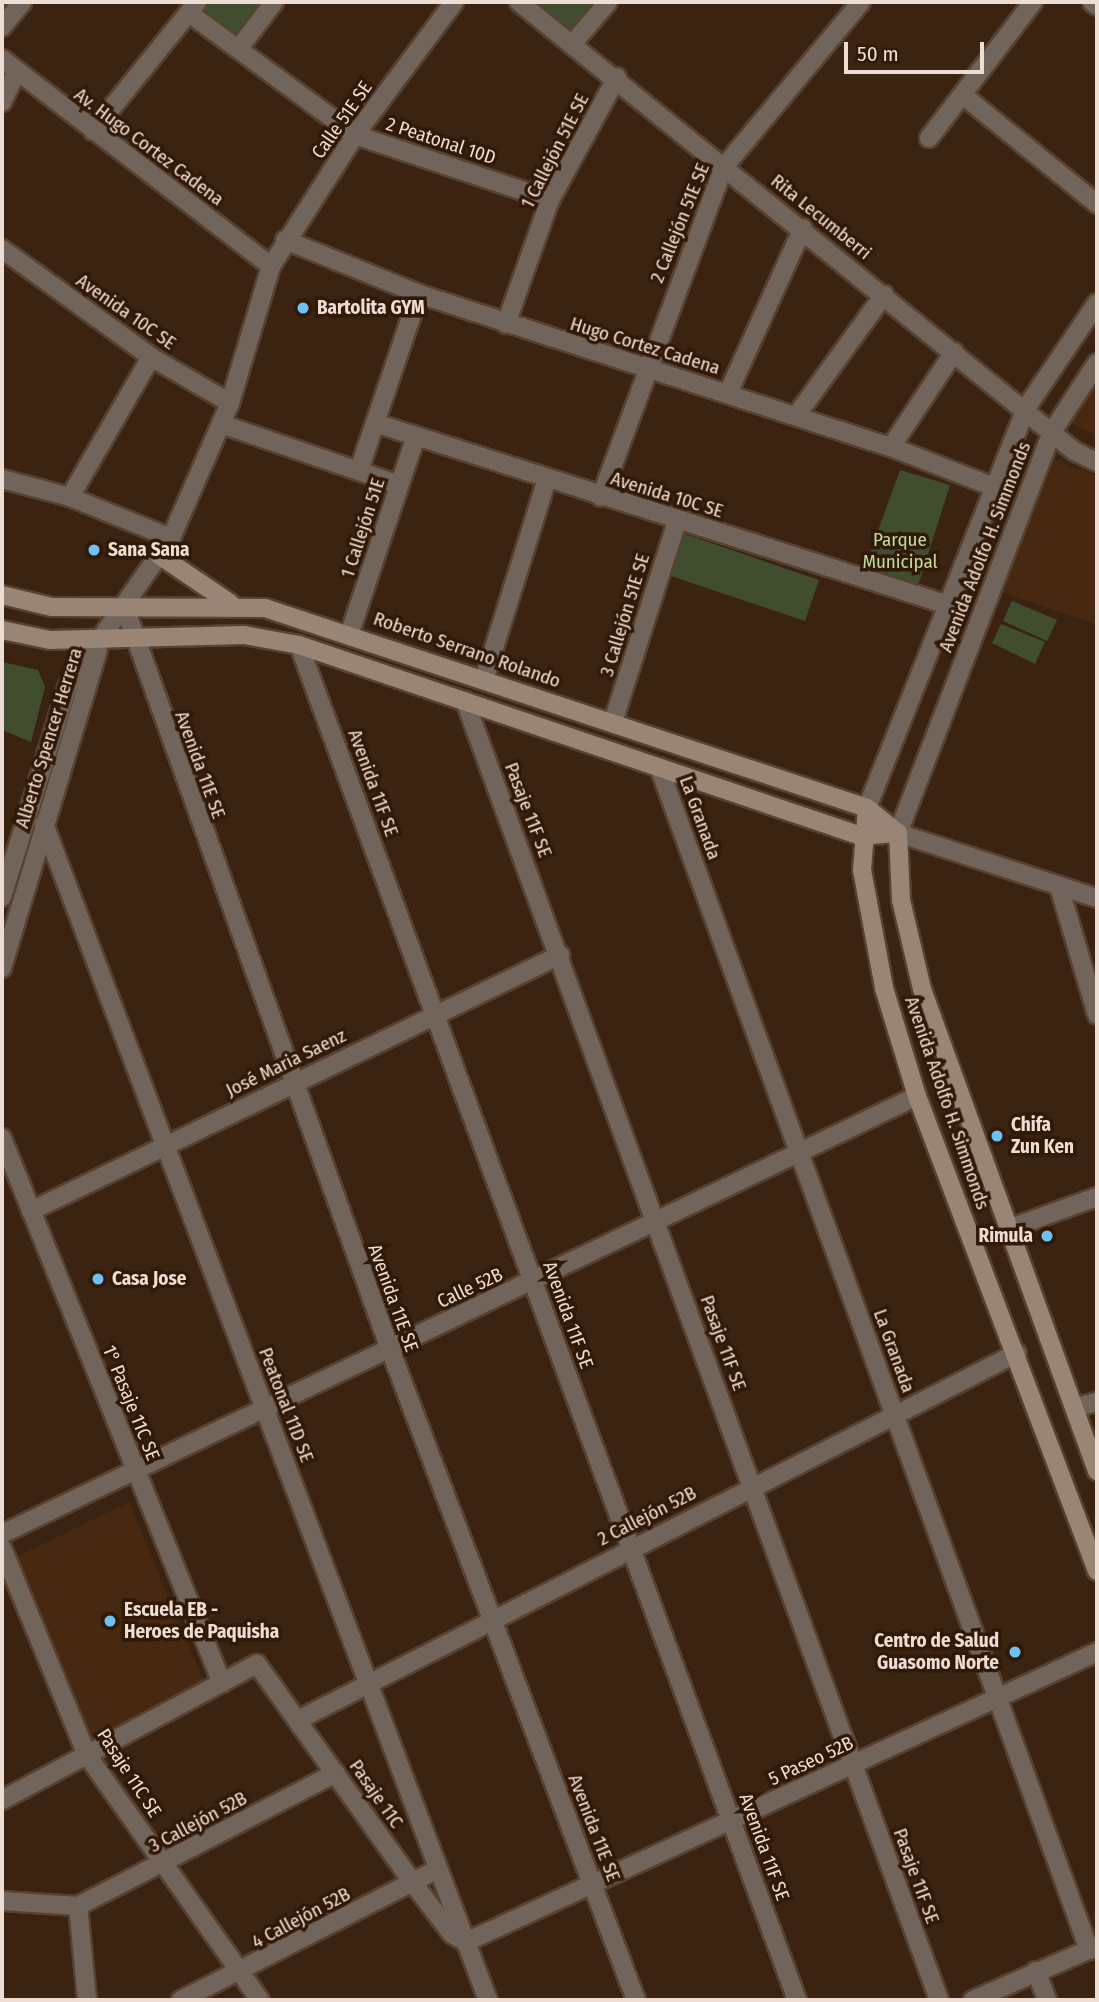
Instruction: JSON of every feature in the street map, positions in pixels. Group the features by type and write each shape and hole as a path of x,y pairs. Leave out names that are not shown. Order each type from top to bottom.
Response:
{"main road":[{"path":"159,555 230,603"},
{"name":"Roberto Serrano Rolando","path":"2,596 51,607 230,603 350,632 484,680 867,808 898,833"},
{"name":"Roberto Serrano Rolando","path":"2,630 100,640 244,635 299,645 861,836 898,833"},
{"name":"Avenida Adolfo H. Simmonds","path":"867,808 861,836 879,962 918,1096 1097,1571"},
{"name":"Avenida Adolfo H. Simmonds","path":"898,833 901,900 922,989 1097,1471"}],"street":[{"path":"2,27 22,2"},
{"path":"239,48 274,2"},
{"name":"Calle 51E SE","path":"271,267 285,240 355,135 454,2"},
{"name":"Rita Lecumberri","path":"519,2 574,42 724,167 1026,408 1052,432 1097,462"},
{"path":"574,42 608,2"},
{"name":"2 Callejón 51E SE","path":"601,497 643,370 724,167 861,2"},
{"path":"929,138 964,96 1033,2"},
{"path":"1092,2 1097,6"},
{"path":"93,131 193,7"},
{"name":"2 Peatonal 10D","path":"193,7 239,48 355,135 550,200"},
{"name":"Av. Hugo Cortez Cadena","path":"2,59 271,267"},
{"path":"2,102 17,71"},
{"name":"1 Callejón 51E SE","path":"506,324 550,200 617,77"},
{"path":"964,96 1097,204"},
{"path":"729,393 803,228"},
{"name":"Hugo Cortez Cadena","path":"285,240 419,294 643,370 729,393 891,447 994,487"},
{"name":"Avenida 10C SE","path":"2,248 151,357 230,403"},
{"name":"Alberto Spencer Herrera","path":"2,897 68,685 171,538 230,403 271,267"},
{"name":"1 Callejón 51E","path":"359,470 419,294"},
{"path":"796,416 884,295"},
{"name":"Avenida Adolfo H. Simmonds","path":"867,808 1026,408 1097,303"},
{"path":"891,447 954,352"},
{"path":"70,497 151,357"},
{"name":"Avenida Adolfo H. Simmonds","path":"898,833 1052,432 1097,363"},
{"name":"Avenida 10C SE","path":"375,423 947,605"},
{"path":"221,424 399,485"},
{"name":"1 Callejón 51E","path":"350,632 416,436"},
{"path":"2,479 70,497 171,538"},
{"path":"484,680 547,479"},
{"name":"3 Callejón 51E SE","path":"614,722 677,520"},
{"name":"Avenida 11E SE","path":"124,605 133,640 292,1083 490,1617 636,2000"},
{"name":"Alberto Spencer Herrera","path":"2,968 100,640"},
{"name":"Avenida 11F SE","path":"299,645 797,2000"},
{"name":"Pasaje 11F SE","path":"465,701 560,955 939,2000"},
{"name":"La Granada","path":"659,766 998,1698 1093,1948"},
{"name":"Peatonal 11D SE","path":"44,824 488,2000"},
{"name":"Roberto Serrano Rolando","path":"898,833 1097,898"},
{"path":"1059,886 1097,1015"},
{"name":"José Maria Saenz","path":"31,1211 560,955"},
{"name":"Calle 52B","path":"2,1534 918,1096"},
{"name":"1° Pasaje 11C SE","path":"2,1139 222,1683"},
{"path":"1008,1229 1097,1197"},
{"name":"2 Callejón 52B","path":"298,1720 367,1679 1017,1353"},
{"path":"1074,1408 1097,1402"},
{"name":"Pasaje 11C SE","path":"2,1548 87,1755 243,1972 260,2000"},
{"name":"5 Paseo 52B","path":"466,1942 1097,1653"},
{"name":"Pasaje 11C","path":"222,1683 257,1664 412,1883 452,1934 466,1942"},
{"path":"2,1800 222,1683"},
{"name":"3 Callejón 52B","path":"78,1906 166,1863 336,1773"},
{"name":"4 Callejón 52B","path":"181,2000 243,1972 438,1869"},
{"path":"2,1901 78,1906 87,2000"},
{"path":"972,2000 1093,1948"},
{"path":"1036,1971 1047,2000"}],"shaded area":[{"path":"1097,377 1097,436 1066,421"},
{"path":"1054,459 1097,476 1097,625 1002,592"},
{"name":"Escuela EB - Heroes de Paquisha","path":"129,1502 205,1684 91,1740 14,1558"}],"green space":[{"path":"197,2 274,2 239,48 189,13"},
{"path":"534,2 602,2 575,34"},
{"name":"Parque Municipal","path":"900,470 950,485 917,589 863,572"},
{"path":"685,534 819,580 805,621 668,575"},
{"path":"1012,601 1057,620 1047,641 1003,621"},
{"path":"1001,624 1045,642 1035,664 992,643"},
{"path":"2,662 38,670 45,687 31,742 2,730"}],"place":[{"name":"Bartolita GYM","path":"303,308"},
{"name":"Sana Sana","path":"94,550"},
{"name":"Chifa Zun Ken","path":"997,1136"},
{"name":"Rimula","path":"1047,1236"},
{"name":"Casa Jose","path":"98,1279"},
{"name":"Escuela EB - Heroes de Paquisha","path":"110,1621"},
{"name":"Centro de Salud Guasomo Norte","path":"1015,1652"}]}
